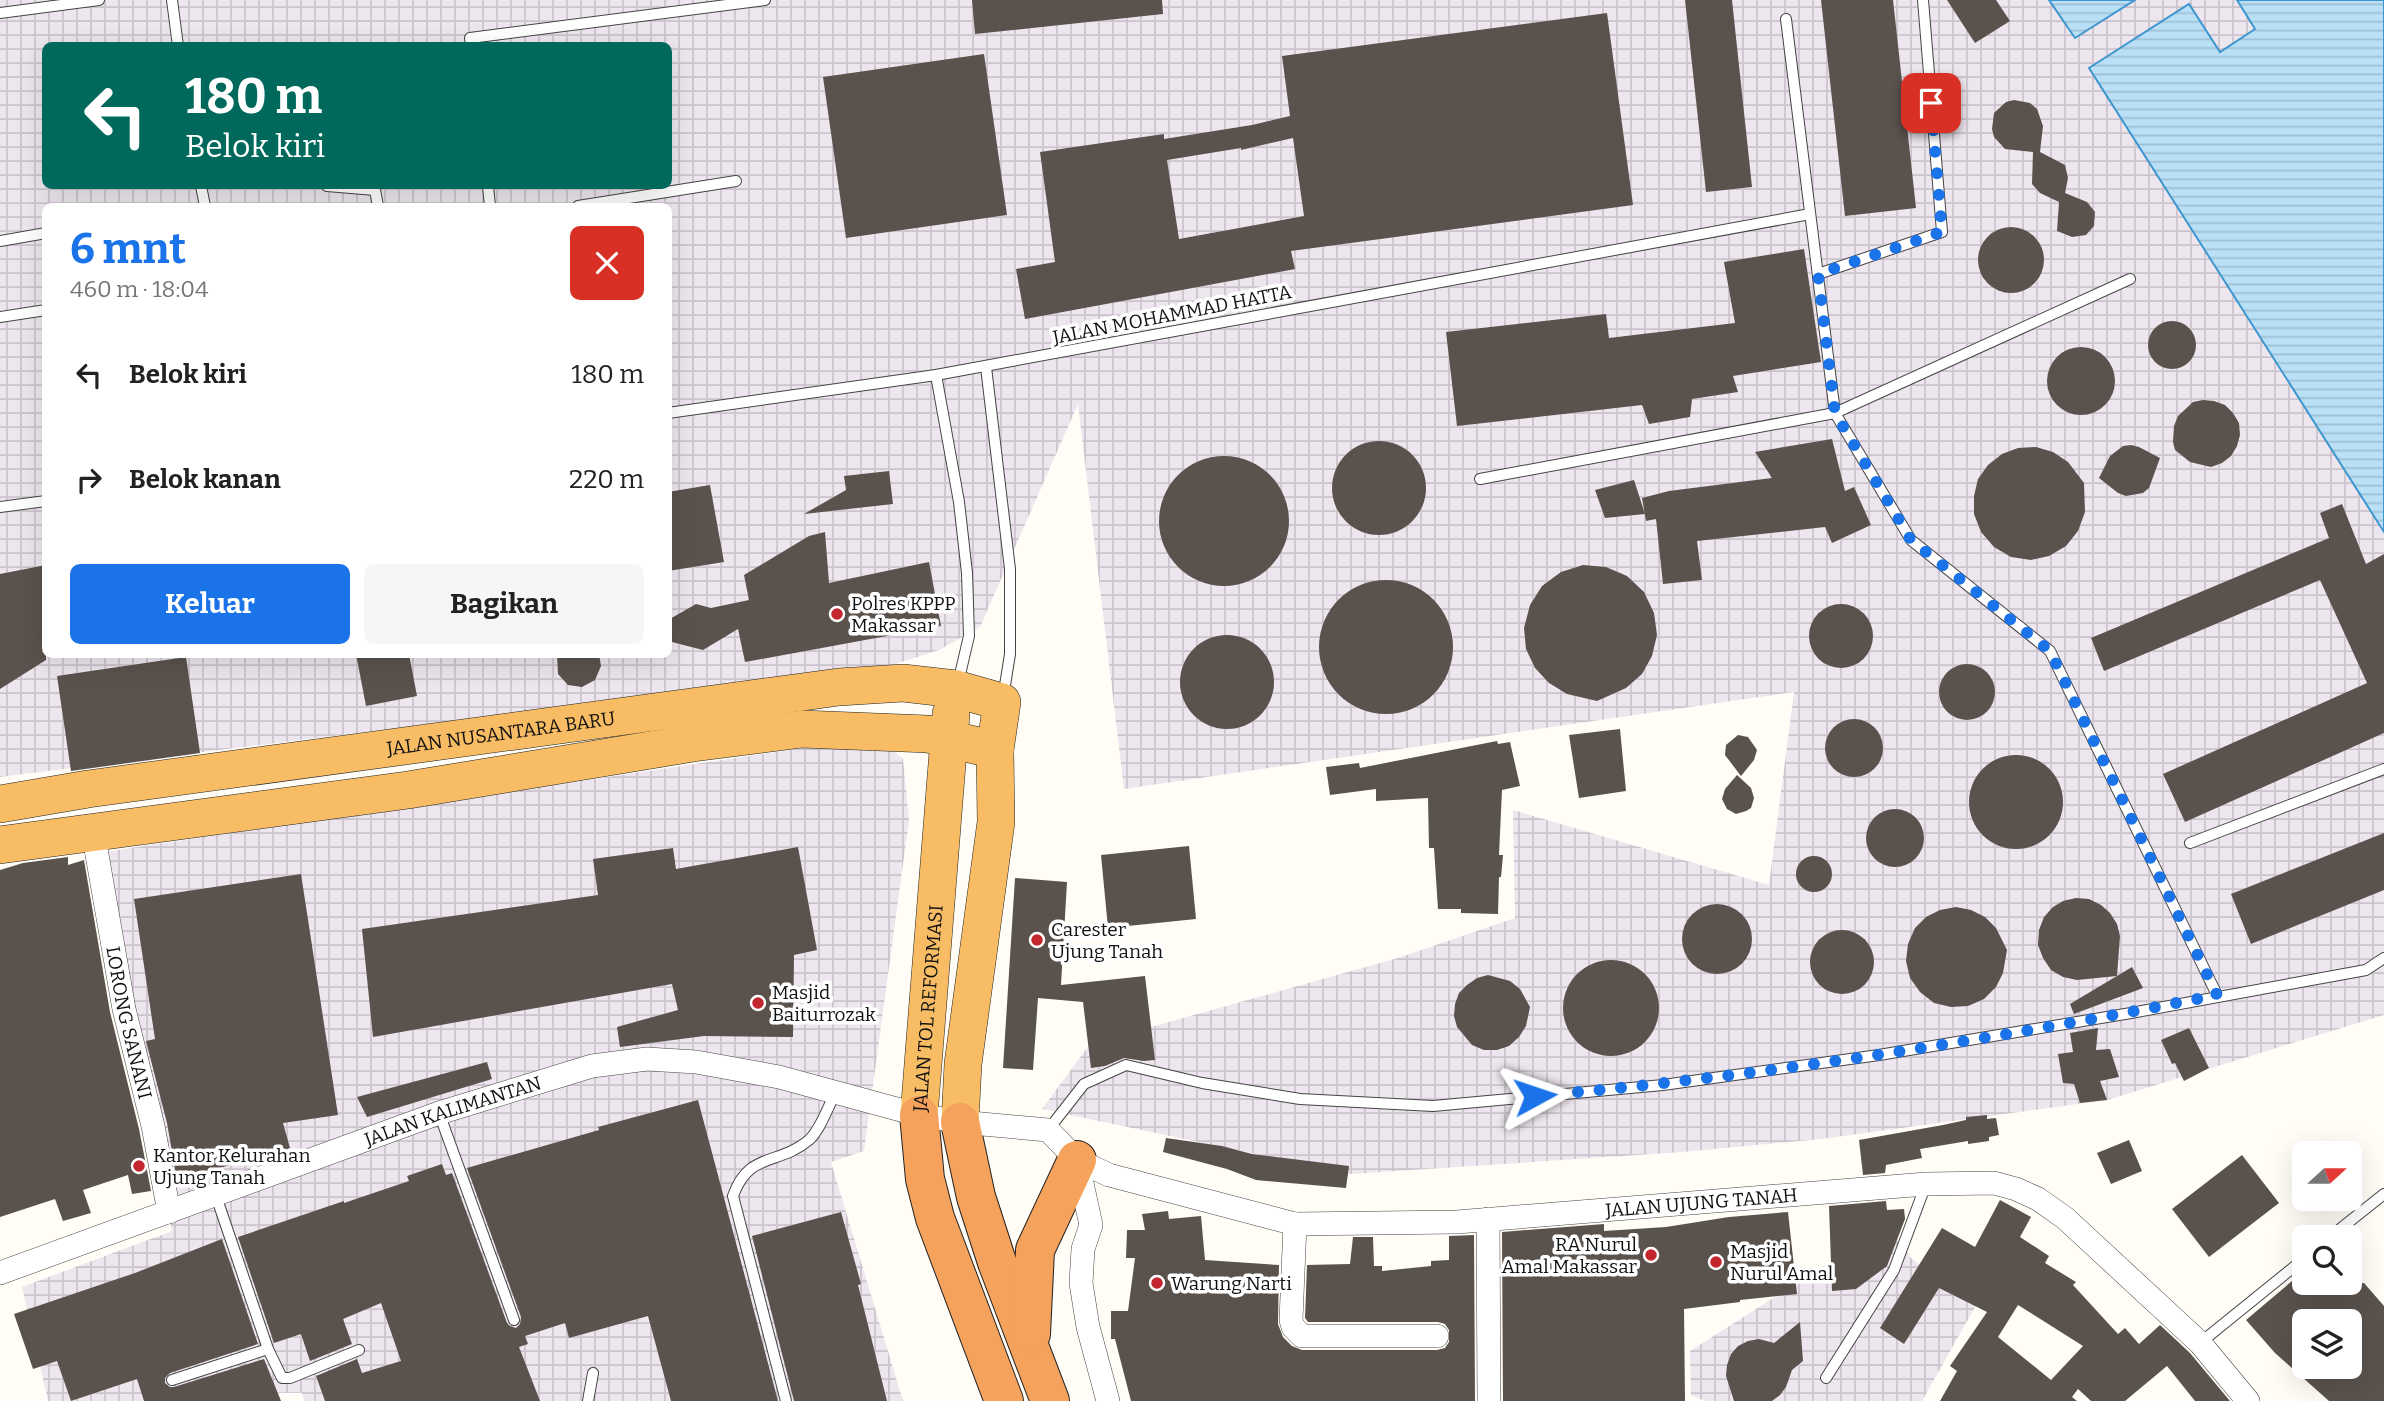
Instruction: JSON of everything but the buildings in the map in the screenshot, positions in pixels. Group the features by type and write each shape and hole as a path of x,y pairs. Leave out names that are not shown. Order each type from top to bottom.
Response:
{"highway":[{"name":"JALAN NUSANTARA BARU","path":"0,804 88,789 839,687 903,683 956,689 1002,702"},
{"name":"JALAN TOL REFORMASI","path":"956,689 949,738 919,1115 925,1179 935,1218 1004,1401"},
{"name":"JALAN TOL REFORMASI","path":"1002,702 995,750 996,822 962,1064 960,1122 976,1196 997,1262 1050,1401"},
{"name":"JALAN NUSANTARA BARU","path":"0,845 453,783 693,743 802,729 906,732 949,738 995,750"},
{"path":"447,741 453,783"},
{"path":"1030,1349 1035,1250 1077,1160"}],"street":[{"name":"LORONG SANANI","path":"93,832 124,1009 153,1126 169,1212"},
{"name":"JALAN KALIMANTAN","path":"0,1273 439,1113 592,1066 647,1059 696,1062 767,1075 919,1115 960,1122 1048,1130"},
{"path":"1048,1130 1077,1160 1091,1225 1083,1249 1081,1283 1088,1327 1108,1401"},
{"name":"JALAN UJUNG TANAH","path":"1077,1160 1109,1175 1295,1224 1457,1222 1926,1184 1994,1183 2038,1199 2065,1218 2200,1343 2248,1401"},
{"path":"1488,1219 1489,1401"},
{"path":"1295,1224 1291,1320 1301,1336 1437,1336"}],"lane":[{"path":"0,13 99,0"},
{"path":"172,0 177,42"},
{"path":"470,42 470,38 765,0"},
{"path":"1818,274 1942,232 1923,0"},
{"path":"1786,19 1835,413 1911,540 2050,651 2217,995"},
{"path":"597,203 736,181"},
{"path":"363,189 375,190 377,203"},
{"name":"JALAN MOHAMMAD HATTA","path":"672,412 986,367 1810,215"},
{"path":"0,241 42,234"},
{"path":"1480,479 1835,413 2130,279"},
{"path":"0,317 42,311"},
{"path":"986,367 1010,569 1010,654 1002,702"},
{"path":"936,375 959,502 967,573 970,636 956,689"},
{"path":"0,507 42,502"},
{"path":"2190,843 2384,769"},
{"path":"1048,1130 1083,1084 1126,1065 1202,1083 1300,1099 1433,1105 1663,1085 1879,1055 2366,970 2384,958"},
{"path":"786,1401 733,1196 739,1179 754,1165 795,1150 812,1138 836,1092"},
{"path":"439,1113 514,1320"},
{"path":"1826,1378 1894,1270 1926,1184"},
{"path":"2345,1225 2384,1194"},
{"path":"216,1196 268,1349 281,1375 285,1379 359,1350"},
{"path":"2200,1343 2292,1269"},
{"path":"172,1380 268,1349"},
{"path":"588,1401 593,1373"}],"shaded area":[{"path":"0,0 2049,0 2075,38 2135,0 2237,0 2256,29 2219,52 2090,68 2384,532 2384,1015 2107,1100 1821,1139 1683,1152 1351,1174 1042,1109 1090,1044 1398,958 1515,918 1513,810 1769,885 1794,692 1124,789 1078,404 980,627 939,650 883,668 0,777"},
{"path":"863,739 887,745 903,759 909,820 864,1151 831,1162 903,1401 304,1401 302,1393 260,1393 153,1401 48,1401 22,1287 172,1231 145,1120 104,852"},
{"path":"1863,1241 1899,1241 1911,1258 1931,1274 1997,1268 1922,1401 1705,1401 1691,1395 1690,1351"}],"water":[{"path":"2049,0 2135,0 2075,38"},
{"path":"2237,0 2384,0 2384,532 2089,68 2189,4 2220,52 2255,29"}],"place":[{"name":"Polres KPPP Makassar","path":"837,614"},
{"name":"Carester Ujung Tanah","path":"1037,940"},
{"name":"Masjid Baiturrozak","path":"758,1003"},
{"name":"Kantor Kelurahan Ujung Tanah","path":"139,1166"},
{"name":"RA Nurul Amal Makassar","path":"1651,1255"},
{"name":"Masjid Nurul Amal","path":"1716,1262"},
{"name":"Warung Narti","path":"1157,1283"}],"route":[{"path":"1535,1096 1663,1085 1879,1055 2131,1013 2217,995 2050,651 1911,540 1835,413 1818,274 1942,232 1931,103"}]}
